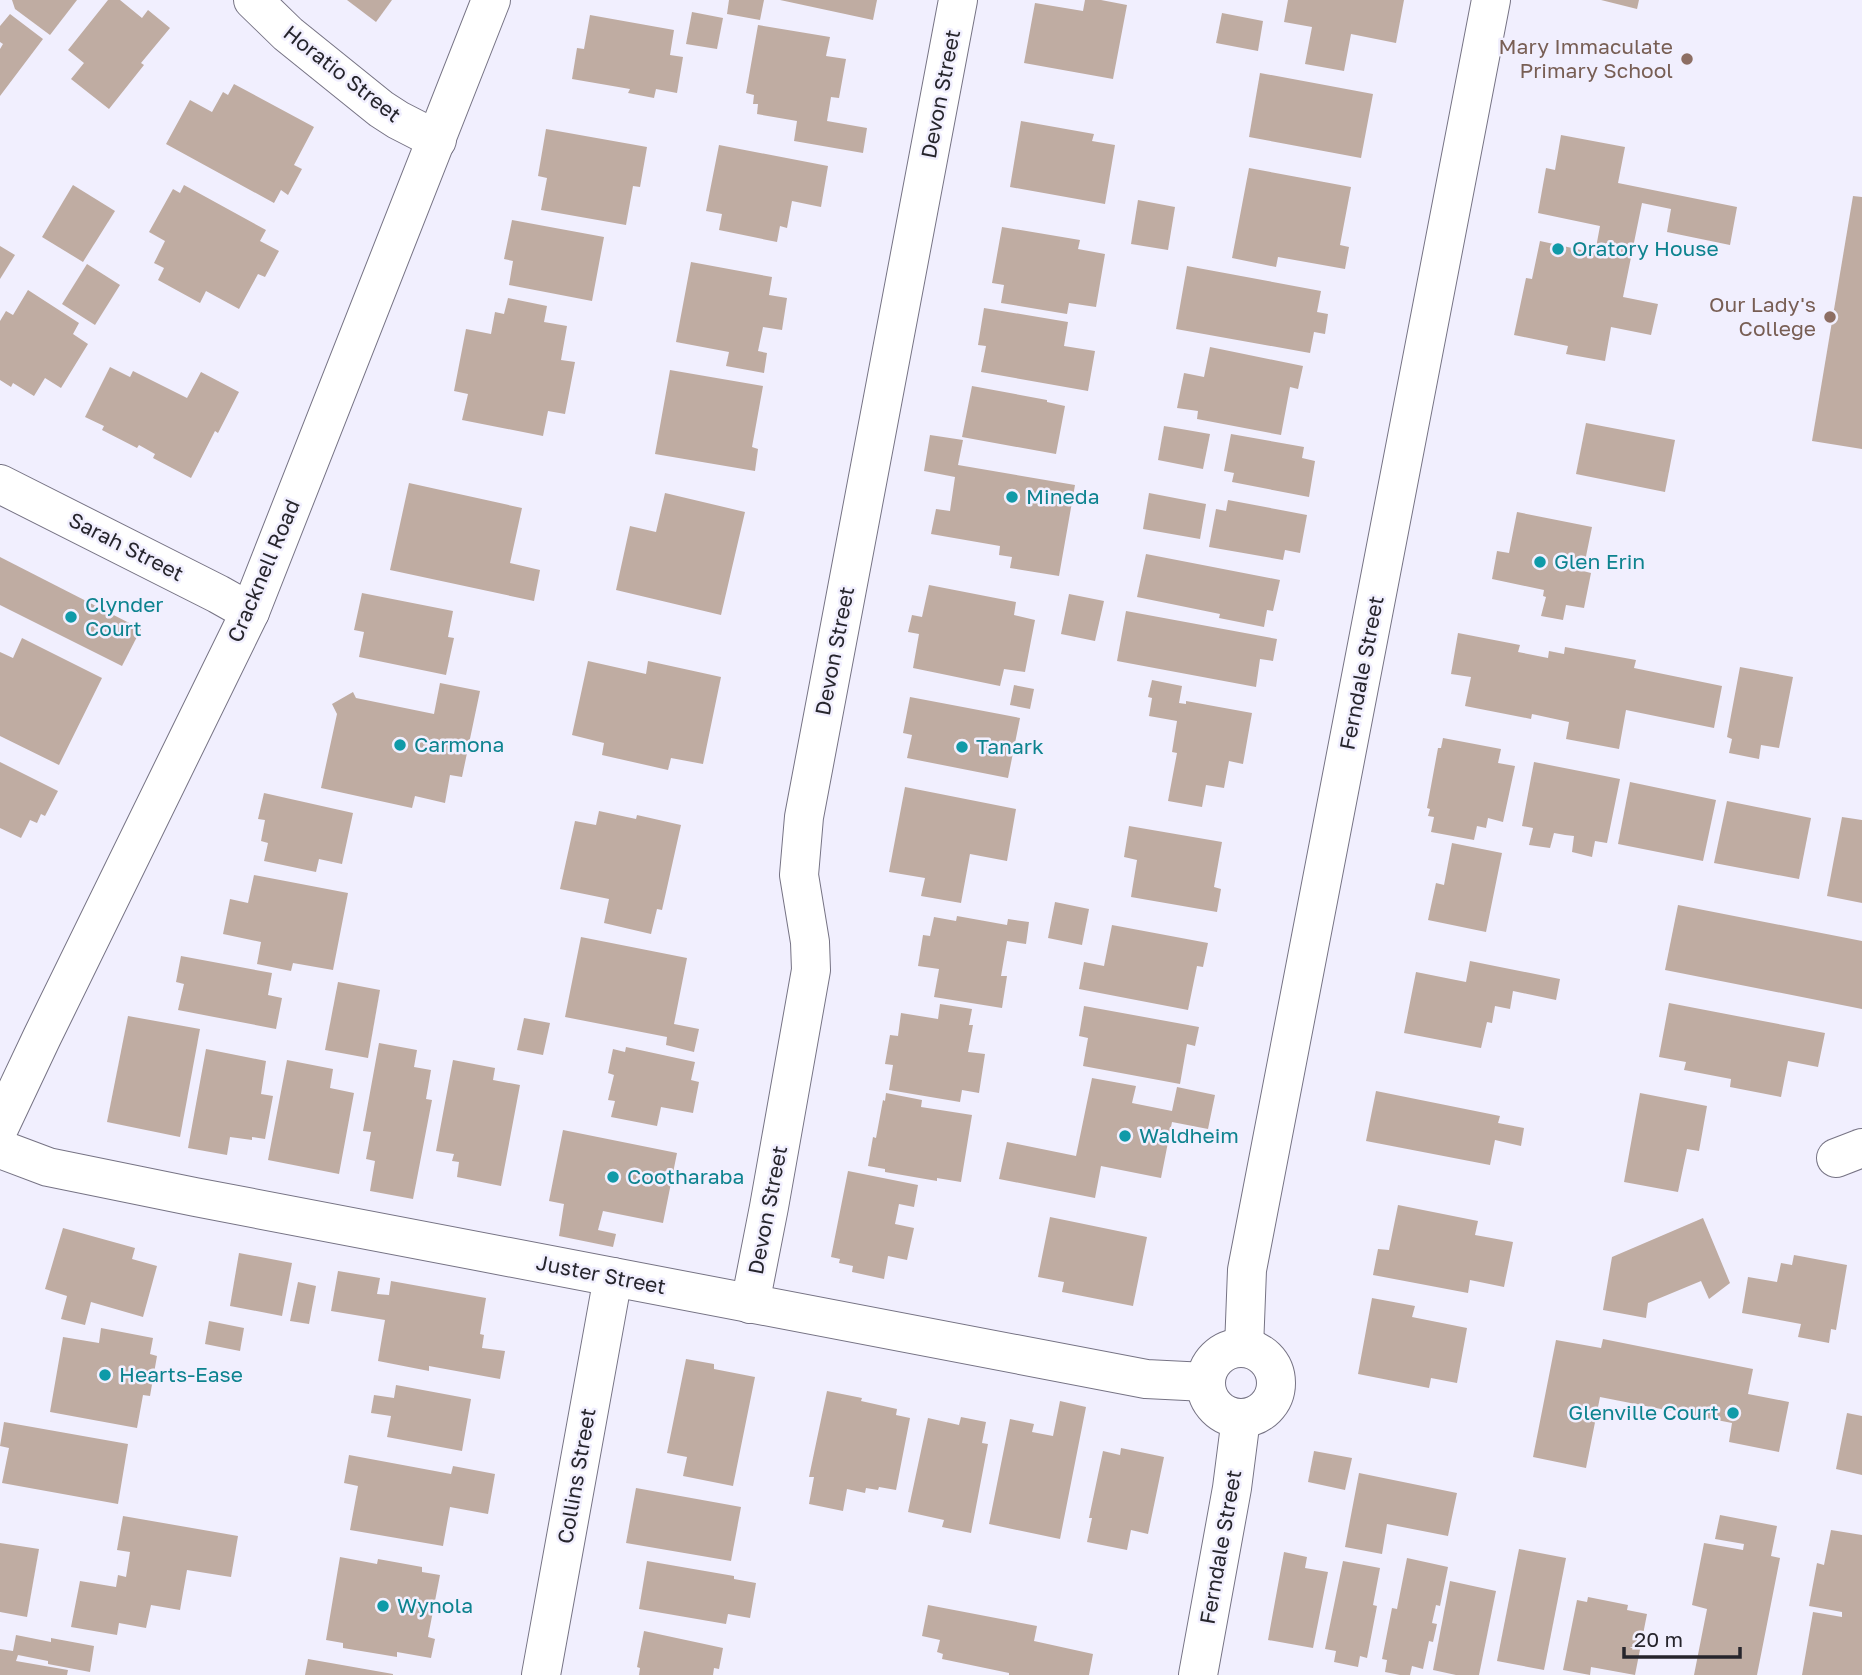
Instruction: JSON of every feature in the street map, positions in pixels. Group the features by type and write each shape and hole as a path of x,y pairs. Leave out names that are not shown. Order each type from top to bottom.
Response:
{"street":[{"name":"Horatio Street","path":"253,0 288,34 381,109 437,140"},
{"name":"Cracknell Road","path":"0,1126 250,612 491,0"},
{"name":"Devon Street","path":"750,1304 811,970 810,942 799,875 804,817 958,0"},
{"name":"Ferndale Street","path":"1244,1348 1247,1270 1491,0"},
{"name":"Sarah Street","path":"0,484 250,612"},
{"name":"Juster Street","path":"0,1149 48,1167 67,1171 750,1304 1146,1379 1206,1382"},
{"name":"Collins Street","path":"541,1675 613,1277"},
{"path":"1244,1348 1265,1357 1273,1367 1276,1391 1263,1411 1252,1417 1241,1418 1220,1412 1212,1404 1206,1382 1208,1371 1222,1353 1244,1348"},
{"name":"Ferndale Street","path":"1198,1675 1232,1488 1241,1418"}],"building":[{"path":"12,0 77,0 50,35 15,9"},
{"path":"108,0 120,0 142,18 148,10 170,28 141,63 144,65 109,109 71,79 84,63 68,50"},
{"path":"347,0 392,0 376,22"},
{"path":"729,0 764,0 760,20 727,14"},
{"path":"780,0 877,0 873,20"},
{"path":"1085,0 1127,5 1113,79 1024,63 1035,3 1083,11"},
{"path":"1288,0 1404,0 1396,43 1351,34 1344,71 1305,64 1312,27 1284,22"},
{"path":"1601,0 1639,0 1637,9"},
{"path":"692,12 723,18 717,49 686,44"},
{"path":"1222,13 1263,21 1258,51 1216,43"},
{"path":"10,14 43,39 0,96 0,49 3,44 0,42 0,26"},
{"path":"590,15 674,30 670,55 683,57 677,93 656,89 654,98 628,93 630,89 572,79 577,48 584,49"},
{"path":"758,25 830,37 826,56 846,59 839,98 831,97 827,121 867,128 863,153 794,141 797,121 757,114 758,104 753,104 754,95 746,93"},
{"path":"1260,73 1373,94 1361,158 1249,137"},
{"path":"234,84 314,127 294,165 302,169 288,195 281,190 274,203 166,144 190,100 212,112 223,92 228,95"},
{"path":"1021,121 1094,134 1092,141 1115,145 1105,204 1010,187"},
{"path":"546,129 647,147 640,187 633,186 626,225 541,210 547,178 538,176"},
{"name":"Oratory House","path":"1561,135 1625,147 1618,183 1737,207 1730,245 1667,232 1671,209 1642,203 1623,297 1658,304 1651,335 1611,327 1605,361 1566,354 1568,346 1514,335 1526,278 1532,279 1540,241 1595,253 1600,226 1538,213 1546,168 1555,170"},
{"path":"719,145 828,166 821,207 792,201 787,228 780,226 777,242 719,230 722,214 706,211"},
{"path":"1249,168 1351,187 1340,245 1349,247 1345,269 1278,257 1276,267 1232,258"},
{"path":"73,185 115,211 83,262 42,237"},
{"path":"184,185 266,230 260,241 279,251 265,277 258,274 239,309 206,291 200,303 158,280 164,268 154,263 165,241 149,232 173,189 180,193"},
{"path":"1853,196 1862,197 1862,449 1812,441"},
{"path":"1138,200 1175,207 1168,250 1131,244"},
{"path":"512,220 604,237 592,301 509,285 513,261 504,259"},
{"path":"1002,227 1080,240 1078,249 1105,254 1096,307 1069,303 1067,314 1001,303 1004,285 992,283"},
{"path":"0,246 15,255 0,279"},
{"path":"691,262 772,277 769,295 787,298 782,330 763,327 758,351 767,353 764,373 726,366 729,352 676,342"},
{"path":"87,264 120,285 95,325 62,304"},
{"path":"1187,266 1321,291 1317,312 1328,314 1325,334 1314,332 1310,353 1176,329"},
{"path":"28,290 79,323 73,334 88,344 61,388 45,378 34,396 13,383 11,387 0,380 0,321 6,311 13,315"},
{"path":"508,298 547,306 544,322 567,326 561,360 575,362 565,414 548,411 543,436 462,420 468,394 454,391 466,329 491,334 495,312 504,314"},
{"path":"984,308 1068,322 1064,346 1095,351 1088,391 981,372 986,346 978,345"},
{"path":"1210,347 1303,366 1298,389 1290,387 1281,435 1197,419 1198,411 1177,408 1184,373 1204,377"},
{"path":"110,367 130,377 133,371 187,398 201,372 239,392 191,478 153,458 155,454 102,430 104,426 85,417"},
{"path":"670,370 763,386 752,447 758,449 755,471 655,454"},
{"path":"972,386 1065,406 1056,454 962,437"},
{"path":"1586,423 1675,440 1665,492 1576,474"},
{"path":"1164,426 1210,434 1203,469 1158,460"},
{"path":"1231,434 1304,447 1302,458 1315,461 1309,497 1232,482 1234,473 1224,471"},
{"name":"Mineda","path":"930,435 963,440 958,465 1075,485 1059,576 1010,568 1012,557 999,555 1000,546 931,534 936,509 950,511 955,477 924,471"},
{"path":"409,483 522,508 510,563 540,570 534,601 390,570"},
{"path":"665,493 745,512 721,615 616,590 630,526 656,532"},
{"path":"1149,493 1206,504 1200,539 1143,529"},
{"path":"1228,500 1307,515 1300,553 1285,550 1283,560 1209,547 1216,509 1226,511"},
{"name":"Glen Erin","path":"1517,512 1592,527 1583,571 1591,573 1584,608 1566,605 1563,620 1541,616 1546,597 1543,596 1544,590 1492,579 1497,551 1509,553"},
{"path":"1146,554 1280,580 1273,611 1267,610 1264,627 1219,618 1220,614 1137,597"},
{"name":"Clynder Court","path":"0,557 141,629 122,666 0,605"},
{"path":"929,585 1016,602 1014,615 1035,620 1025,672 1004,669 1000,686 913,668 919,634 908,632 912,615 922,617"},
{"path":"362,593 453,611 448,637 454,638 446,675 359,657 364,632 354,630"},
{"path":"1069,594 1104,601 1095,641 1061,634"},
{"path":"1126,611 1277,639 1273,661 1260,659 1256,687 1117,661"},
{"path":"1458,633 1520,645 1518,652 1548,658 1549,651 1564,654 1565,647 1636,660 1634,668 1722,686 1714,728 1626,710 1619,749 1566,739 1569,722 1532,714 1531,719 1465,706 1471,677 1451,674"},
{"path":"22,638 102,678 59,765 0,736 0,652 13,658"},
{"path":"588,661 646,674 648,661 721,677 703,764 671,758 668,770 602,755 604,743 572,735"},
{"path":"1740,667 1793,677 1779,748 1761,745 1759,759 1729,753 1732,739 1727,737"},
{"path":"1152,680 1182,686 1179,703 1186,704 1186,701 1252,713 1243,764 1229,761 1224,788 1206,785 1202,807 1168,801 1177,753 1172,752 1177,721 1149,716 1152,698 1148,697"},
{"name":"Carmona","path":"440,683 480,691 462,777 450,775 445,803 415,796 412,808 321,788 337,714 332,704 353,692 356,698 434,714"},
{"path":"1014,685 1034,689 1030,709 1010,705"},
{"name":"Tanark","path":"910,697 1020,718 1008,778 907,758 912,735 903,733"},
{"path":"1443,738 1501,749 1498,763 1515,766 1503,822 1488,818 1486,828 1477,826 1474,840 1431,832 1434,817 1428,816 1430,809 1427,808 1438,748 1441,748"},
{"path":"0,762 58,791 45,816 41,814 37,823 30,820 21,838 0,828"},
{"path":"1534,762 1620,779 1607,843 1595,841 1592,857 1572,852 1574,836 1554,833 1550,848 1529,845 1533,828 1522,826"},
{"path":"1630,782 1716,800 1703,861 1618,844"},
{"path":"905,787 1016,809 1007,861 970,854 961,903 921,896 925,878 889,872"},
{"path":"264,793 353,813 342,864 319,859 316,872 264,861 268,843 261,841 265,820 258,819"},
{"path":"1727,801 1811,818 1799,879 1714,863"},
{"path":"599,811 636,819 637,815 681,825 662,910 657,909 651,934 604,923 609,899 560,889 575,821 596,825"},
{"path":"1842,817 1862,820 1862,903 1827,896"},
{"path":"1129,826 1222,842 1214,887 1221,889 1217,912 1131,897 1137,860 1124,857"},
{"path":"1452,843 1502,853 1486,932 1428,920 1436,883 1444,885"},
{"path":"254,875 348,893 333,970 293,963 291,971 257,964 261,942 223,934 230,899 248,903"},
{"path":"1055,902 1089,909 1082,945 1048,938"},
{"path":"1678,905 1862,941 1862,1009 1665,970"},
{"path":"957,916 1007,925 1008,919 1029,922 1026,944 1007,941 1001,976 1007,976 1002,1008 934,997 939,969 918,966 923,935 930,936 934,917 956,921"},
{"path":"1112,925 1208,943 1203,967 1197,966 1188,1010 1079,989 1084,962 1104,966"},
{"path":"581,937 687,958 674,1024 699,1029 694,1052 666,1045 667,1037 565,1017"},
{"path":"181,956 272,973 268,995 282,998 276,1029 178,1010 184,984 176,982"},
{"path":"1470,961 1560,979 1556,1000 1513,991 1510,1009 1495,1006 1492,1023 1487,1022 1481,1048 1404,1033 1416,972 1466,982"},
{"path":"338,982 380,990 368,1058 325,1050"},
{"path":"1669,1003 1825,1033 1818,1067 1788,1061 1781,1097 1730,1087 1731,1079 1684,1070 1686,1062 1659,1057"},
{"path":"940,1004 972,1009 969,1025 973,1025 968,1052 985,1054 979,1093 962,1090 960,1102 889,1090 893,1065 885,1064 890,1035 898,1036 901,1013 938,1019"},
{"path":"1084,1006 1199,1027 1195,1046 1187,1044 1180,1084 1083,1066 1088,1038 1079,1036"},
{"path":"128,1016 200,1029 180,1137 107,1122"},
{"path":"524,1018 550,1023 543,1055 517,1050"},
{"path":"379,1043 417,1050 414,1067 431,1070 426,1099 432,1100 413,1199 370,1191 375,1161 366,1159 371,1132 363,1131"},
{"path":"626,1047 695,1062 691,1080 699,1082 693,1113 661,1107 657,1126 611,1117 615,1101 608,1100 614,1075 608,1073 613,1049 625,1052"},
{"path":"206,1049 266,1061 261,1094 273,1096 265,1139 230,1137 227,1155 188,1148"},
{"path":"287,1060 333,1069 330,1088 354,1093 339,1174 268,1160"},
{"path":"453,1060 495,1068 493,1080 520,1085 501,1186 457,1177 459,1162 452,1161 454,1154 436,1151"},
{"name":"Waldheim","path":"1092,1078 1136,1086 1132,1103 1172,1111 1177,1087 1215,1095 1208,1129 1172,1122 1161,1178 1101,1166 1095,1198 999,1179 1007,1142 1076,1156"},
{"path":"1376,1091 1500,1116 1498,1123 1524,1128 1521,1146 1495,1140 1490,1165 1366,1141"},
{"path":"886,1093 922,1100 921,1107 972,1115 961,1182 937,1178 937,1181 885,1172 885,1169 868,1166"},
{"path":"1640,1093 1707,1106 1699,1151 1687,1149 1678,1192 1624,1182"},
{"name":"Cootharaba","path":"563,1130 677,1153 663,1223 603,1211 598,1230 616,1234 613,1247 559,1236 564,1204 549,1201"},
{"path":"848,1171 918,1185 914,1207 899,1204 895,1224 914,1228 907,1260 888,1256 884,1279 852,1272 853,1266 839,1263 840,1259 831,1257"},
{"path":"1398,1205 1478,1221 1475,1235 1513,1242 1504,1287 1470,1280 1468,1293 1373,1275 1378,1249 1389,1250"},
{"path":"1050,1217 1147,1237 1133,1306 1062,1292 1064,1282 1038,1277"},
{"path":"1703,1218 1730,1283 1709,1299 1701,1281 1648,1303 1646,1318 1603,1310 1612,1257"},
{"path":"63,1228 135,1248 132,1259 157,1266 143,1317 91,1302 85,1325 61,1319 67,1296 45,1289"},
{"path":"239,1253 292,1263 282,1316 230,1306"},
{"path":"1794,1255 1847,1265 1836,1330 1831,1329 1829,1343 1798,1337 1801,1324 1742,1313 1748,1277 1777,1282 1781,1263 1792,1265"},
{"path":"338,1271 380,1278 377,1294 389,1295 391,1281 486,1298 480,1334 484,1335 482,1348 505,1351 500,1379 429,1366 429,1371 378,1361 385,1320 331,1311"},
{"path":"298,1282 316,1286 309,1324 290,1321"},
{"path":"1372,1298 1415,1306 1412,1317 1467,1328 1457,1383 1431,1378 1429,1388 1358,1374"},
{"path":"209,1321 244,1328 240,1351 205,1344"},
{"name":"Hearts-Ease","path":"101,1328 153,1338 150,1354 157,1356 150,1396 143,1395 137,1428 50,1412 63,1337 99,1343"},
{"name":"Glenville Court","path":"1603,1339 1753,1369 1748,1394 1789,1402 1779,1452 1729,1442 1732,1423 1600,1397 1586,1468 1533,1457 1556,1340 1601,1348"},
{"path":"686,1359 714,1364 714,1369 755,1377 733,1486 683,1476 687,1457 667,1453"},
{"path":"396,1385 471,1399 462,1451 387,1437 391,1416 371,1413 374,1395 394,1398"},
{"path":"827,1391 897,1409 896,1415 910,1418 896,1490 866,1488 865,1493 847,1489 843,1511 809,1504 814,1477 809,1477"},
{"path":"1060,1401 1086,1407 1060,1539 989,1524 1010,1419 1034,1424 1032,1432 1053,1436"},
{"path":"1847,1413 1862,1416 1862,1475 1836,1469"},
{"path":"961,1417 986,1422 982,1443 988,1444 971,1533 942,1527 944,1520 908,1512 928,1418 959,1425"},
{"path":"4,1422 128,1444 118,1504 2,1483 9,1448 0,1446"},
{"path":"1121,1448 1164,1457 1148,1534 1131,1530 1127,1550 1087,1542 1092,1518 1089,1518 1103,1451 1120,1455"},
{"path":"1314,1451 1352,1458 1345,1490 1308,1482"},
{"path":"349,1455 451,1474 453,1466 495,1474 488,1514 450,1507 443,1546 350,1530 358,1486 344,1483"},
{"path":"1359,1473 1457,1493 1448,1536 1387,1524 1382,1554 1345,1547"},
{"path":"636,1488 741,1507 731,1561 626,1543"},
{"path":"1720,1515 1777,1526 1771,1556 1780,1558 1757,1675 1694,1675 1707,1609 1692,1605 1704,1543 1743,1550 1744,1544 1715,1539"},
{"path":"123,1516 238,1536 231,1577 187,1570 180,1610 151,1605 146,1628 119,1623 117,1635 71,1627 80,1581 116,1587 118,1575 126,1577 130,1552 117,1550"},
{"path":"1831,1530 1862,1535 1862,1675 1802,1675 1813,1612 1842,1617 1842,1612 1809,1606 1817,1563 1824,1565"},
{"path":"0,1543 39,1549 27,1617 0,1612"},
{"path":"1519,1549 1566,1558 1544,1670 1497,1661"},
{"path":"1284,1552 1307,1557 1305,1568 1328,1572 1313,1648 1268,1640"},
{"name":"Wynola","path":"340,1557 377,1564 378,1559 422,1567 422,1572 440,1575 428,1637 435,1639 431,1658 397,1652 397,1657 343,1648 343,1643 326,1640"},
{"path":"1407,1558 1448,1567 1440,1606 1436,1605 1432,1623 1437,1624 1433,1642 1429,1641 1423,1669 1412,1666 1410,1675 1400,1675 1385,1672 1387,1660 1382,1659 1392,1608 1397,1609"},
{"path":"647,1561 734,1576 734,1579 756,1583 750,1618 728,1614 726,1624 639,1609"},
{"path":"1343,1561 1380,1568 1373,1605 1377,1606 1367,1658 1360,1656 1358,1667 1334,1662 1336,1651 1325,1649"},
{"path":"1450,1581 1496,1591 1479,1675 1456,1675 1433,1670"},
{"path":"1588,1597 1628,1605 1627,1610 1647,1614 1635,1675 1591,1667 1590,1675 1563,1670 1577,1600 1587,1602"},
{"path":"928,1605 1037,1626 1034,1641 1093,1654 1089,1675 1009,1675 942,1659 943,1654 937,1652 940,1640 922,1636"},
{"path":"644,1631 723,1648 719,1669 714,1668 713,1675 639,1675 640,1668 637,1667"},
{"path":"16,1635 94,1646 90,1672 18,1655 16,1661 68,1670 67,1675 0,1675 0,1649 13,1651"},
{"path":"308,1659 393,1674 393,1675 305,1675"}],"place":[{"name":"Mary Immaculate Primary School","path":"1687,59"},
{"name":"Oratory House","path":"1558,249"},
{"name":"Our Lady's College","path":"1830,317"},
{"name":"Mineda","path":"1012,497"},
{"name":"Glen Erin","path":"1540,562"},
{"name":"Clynder Court","path":"71,617"},
{"name":"Carmona","path":"400,745"},
{"name":"Tanark","path":"962,747"},
{"name":"Waldheim","path":"1125,1136"},
{"name":"Cootharaba","path":"613,1177"},
{"name":"Hearts-Ease","path":"105,1375"},
{"name":"Glenville Court","path":"1733,1413"},
{"name":"Wynola","path":"383,1606"}]}
